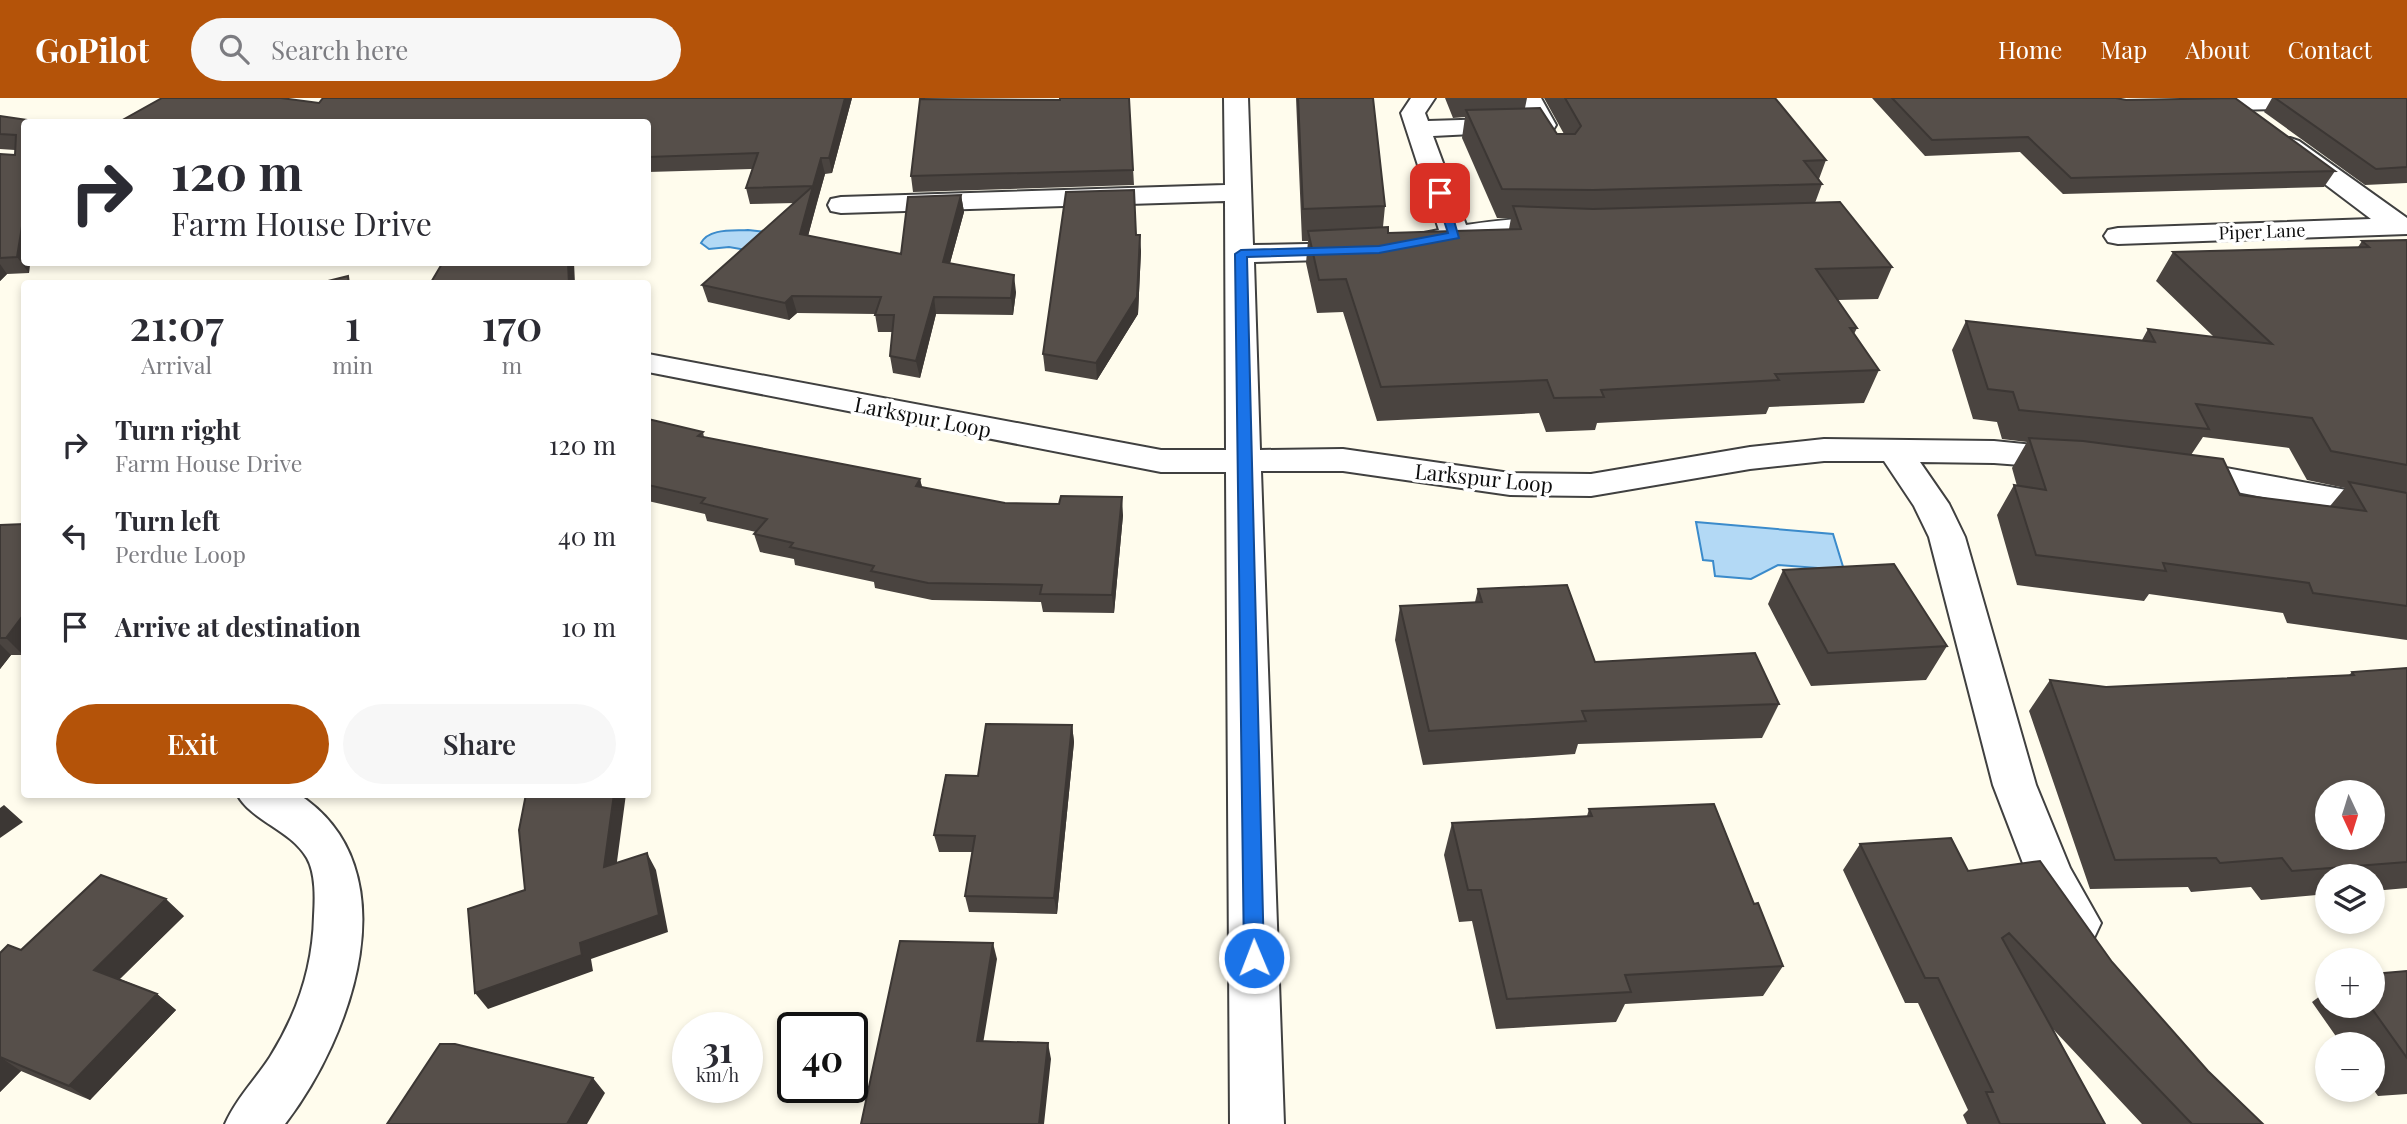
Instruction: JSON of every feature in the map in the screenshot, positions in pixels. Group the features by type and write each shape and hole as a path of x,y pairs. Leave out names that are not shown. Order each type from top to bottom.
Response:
{"street":[{"path":"1236,98 1257,1124"},
{"path":"1423,98 1413,110 1455,235"},
{"path":"1418,129 1549,135 1529,98"},
{"path":"2169,105 2342,100"},
{"path":"2232,103 2403,226"},
{"path":"841,205 1240,193"},
{"name":"Piper Lane","path":"2118,236 2403,226"},
{"path":"1241,254 1391,247 1517,227 1586,230"},
{"name":"Larkspur Loop","path":"651,364 1151,459 1181,462 1343,460 1510,484 1565,486 1615,482 1786,453 1893,449 2105,461"},
{"path":"1893,449 1931,504 1947,537 2014,779 2031,827 2058,893 2098,953"},
{"path":"2144,466 2407,513"},
{"path":"252,1124 289,1074 323,1005 335,960 339,922 331,858 312,831 283,806 268,798"}],"water":[{"path":"748,230 766,232 746,250 729,247 709,249 701,243 715,233"},
{"path":"1696,522 1833,534 1844,570 1778,565 1751,579 1715,576 1713,561 1703,560"}],"building":[{"path":"162,98 281,98 319,103 323,98 845,98 829,158 821,158 813,186 746,188 758,153 651,157 651,119 124,119"},
{"path":"1129,98 1133,170 911,176 920,99"},
{"path":"1298,98 1373,98 1385,206 1303,209"},
{"path":"1565,98 1775,98 1826,160 1804,161 1822,184 1593,190 1502,189 1466,110 1540,108 1557,134 1575,134 1581,126"},
{"path":"1892,98 2235,98 2335,171 2071,178 2028,137 1932,140"},
{"path":"2275,98 2407,98 2407,167 2376,169"},
{"path":"0,116 21,119 21,232 17,257 0,258 0,154 15,155 16,135 0,134"},
{"path":"813,186 800,234 901,254 908,197 961,195 943,262 1014,275 1011,298 934,297 916,361 890,356 894,315 875,315 881,297 792,296 785,303 702,285"},
{"path":"1134,190 1136,235 1140,235 1137,297 1096,363 1043,354 1066,192"},
{"path":"1840,202 1892,267 1816,269 1857,328 1850,328 1879,370 1775,374 1779,380 1601,390 1604,397 1554,398 1547,380 1381,387 1346,279 1319,280 1308,231 1388,227 1388,233 1521,229 1513,206 1593,209"},
{"path":"2407,240 2407,465 2331,451 2312,418 2196,404 2209,429 2019,410 2013,392 1988,389 1966,321 2155,342 2148,329 2272,344 2173,252 2369,247 2362,241"},
{"path":"441,266 568,266 569,280 432,280"},
{"path":"348,276 348,280 332,280"},
{"path":"651,420 703,432 698,436 920,479 916,486 1005,503 1059,504 1061,496 1122,497 1112,595 1040,594 1042,585 928,583 871,571 874,566 790,547 793,543 754,534 767,519 701,503 705,498 651,486"},
{"path":"2029,438 2083,441 2223,459 2240,495 2366,511 2349,482 2407,493 2407,606 2313,593 2309,583 2163,563 2166,571 2036,555 2014,485 2046,490"},
{"path":"21,524 21,618 6,638 0,638 0,525"},
{"path":"1894,564 1947,646 1828,653 1783,570"},
{"path":"1567,585 1595,662 1755,653 1779,704 1582,711 1586,721 1429,731 1400,606 1482,602 1478,589"},
{"path":"2407,668 2407,862 2315,864 2315,869 2292,871 2282,858 2220,863 2216,858 2115,860 2050,680 2106,687 2354,675 2352,672"},
{"path":"986,724 1072,725 1054,898 965,896 975,836 934,835 946,775 978,776"},
{"path":"525,798 613,798 604,867 647,853 659,915 580,943 582,955 475,993 468,909 525,890 519,830"},
{"path":"1714,804 1754,904 1758,903 1783,966 1625,975 1631,992 1507,999 1481,890 1468,890 1452,823 1592,816 1589,809"},
{"path":"1951,838 1968,871 2040,861 2112,962 2208,1071 2263,1124 2192,1124 2009,933 2002,938 2105,1124 2000,1124 1986,1092 1993,1092 1938,978 1925,978 1860,844"},
{"path":"101,875 166,899 94,970 157,994 69,1086 0,1057 0,953 8,945 21,950"},
{"path":"900,941 993,943 977,1041 1048,1043 1039,1124 861,1124 865,1103 868,1103 868,1091"},
{"path":"2407,971 2407,1058 2379,1018 2385,1018 2385,973"},
{"path":"440,1044 455,1044 593,1078 567,1124 387,1124"}],"route":[{"path":"1254,958 1241,254 1379,250 1455,235 1440,193"}]}
